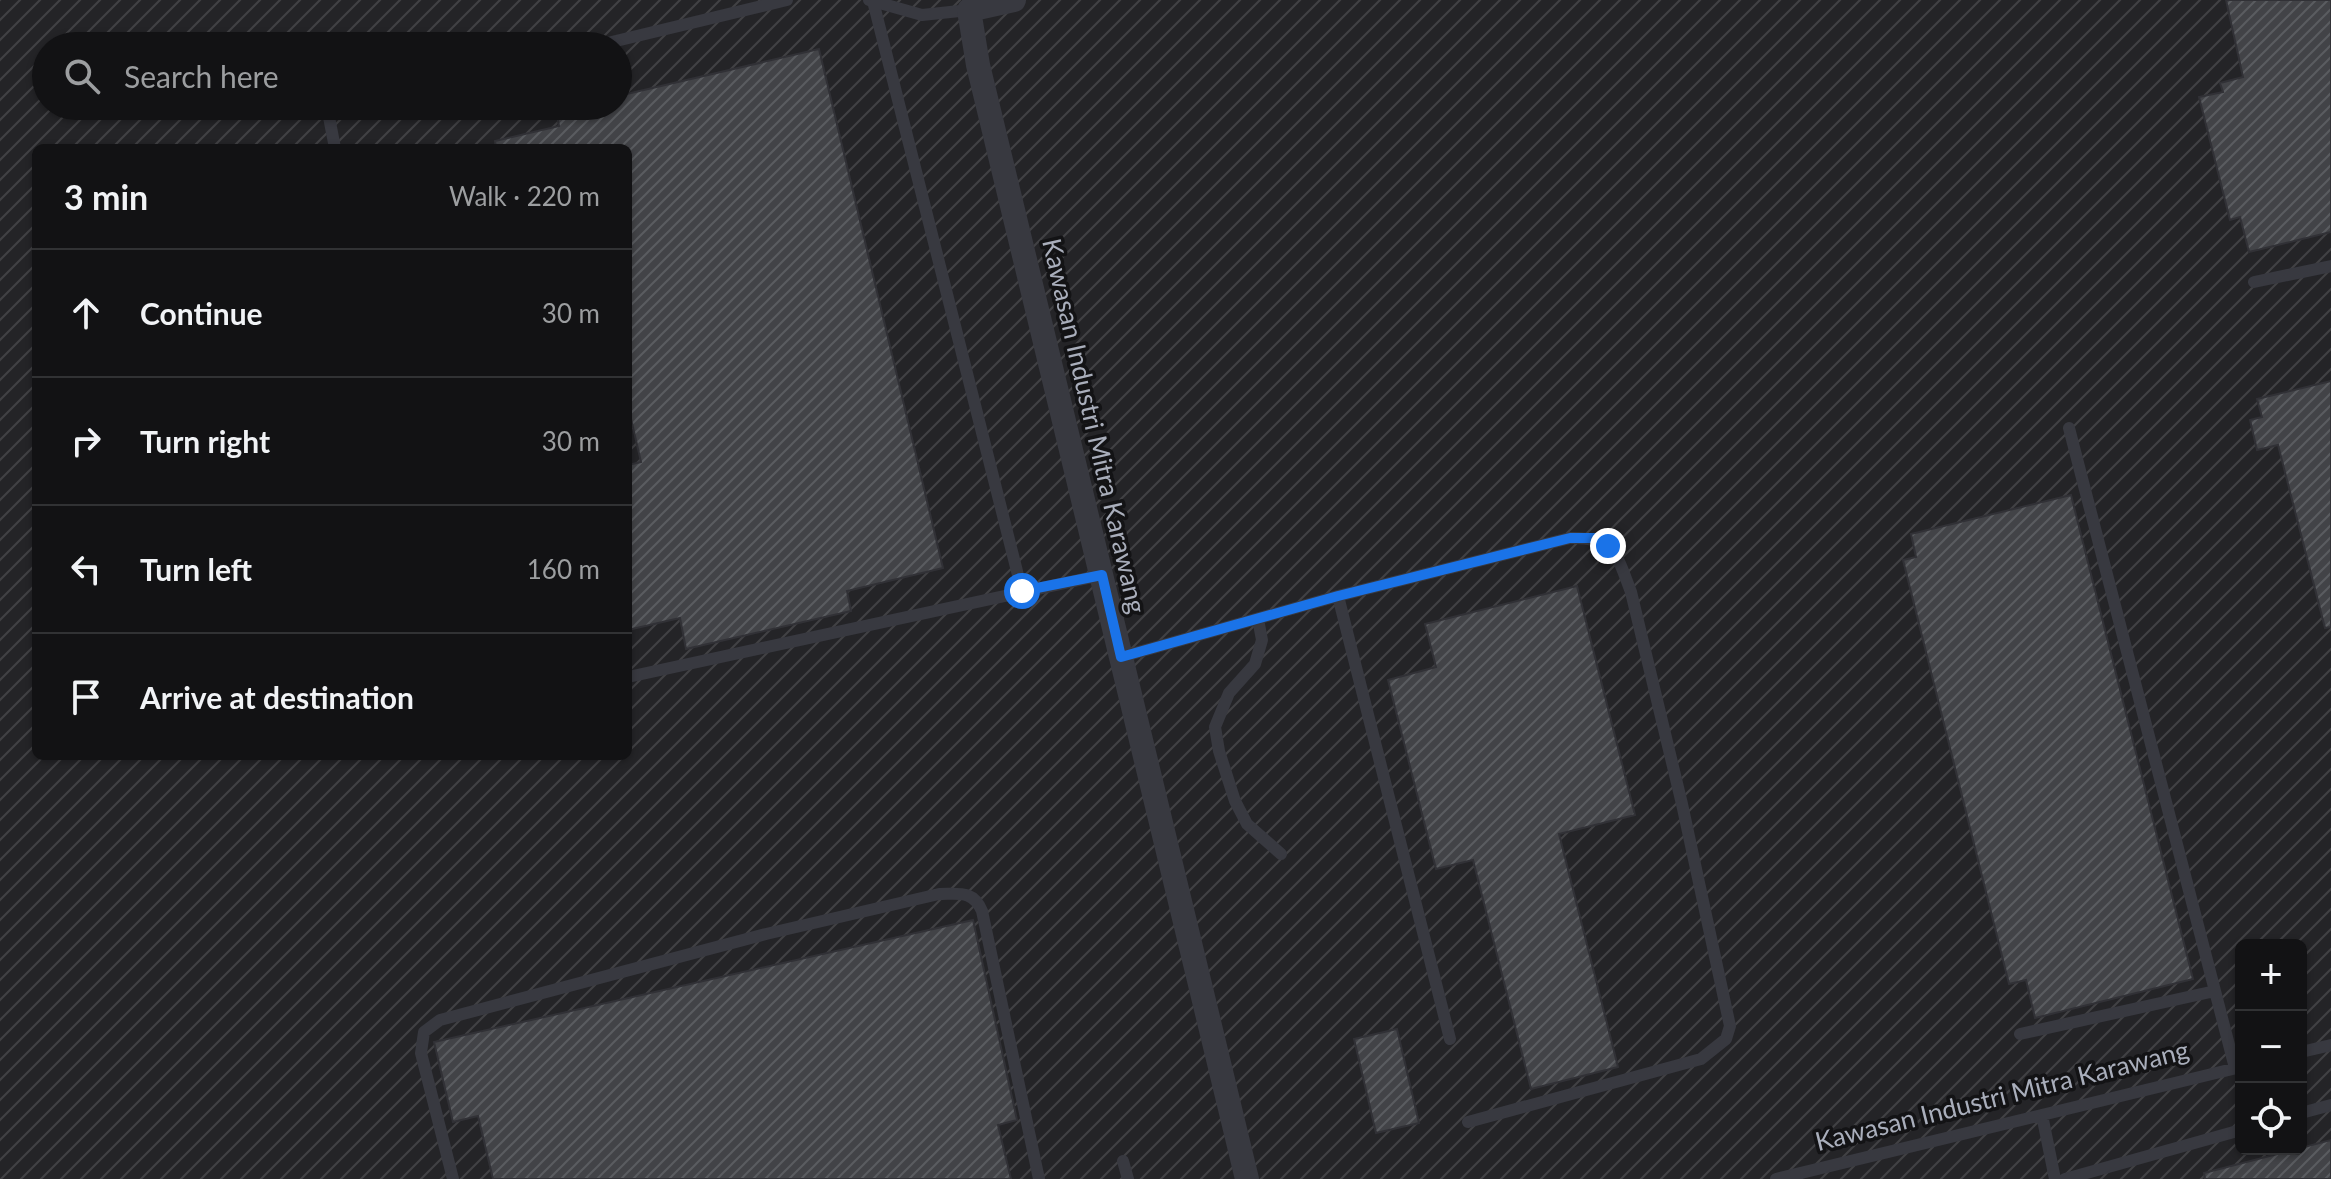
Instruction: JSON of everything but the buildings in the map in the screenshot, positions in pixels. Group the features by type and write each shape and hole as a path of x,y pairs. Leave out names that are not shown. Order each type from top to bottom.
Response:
{"street":[{"path":"962,7 1014,0"},
{"name":"Kawasan Industri Mitra Karawang","path":"962,7 1247,1179"}],"lane":[{"path":"632,37 787,0"},
{"path":"962,7 922,15 871,1 1022,591"},
{"path":"330,120 334,144"},
{"path":"2254,282 2331,266"},
{"path":"2069,428 2235,1058"},
{"path":"1121,657 1338,596 1570,538 1596,538 1608,546 1619,562 1634,607 1682,804 1730,1026 1726,1039 1701,1059 1468,1122"},
{"path":"632,676 1102,575"},
{"path":"1338,596 1450,1039"},
{"path":"1258,619 1262,640 1255,664 1229,693 1215,727 1219,751 1247,824 1281,854"},
{"path":"453,1179 421,1053 424,1032 440,1020 766,934 939,894 968,893 978,901 982,911 1039,1179"},
{"path":"2020,1034 2215,991"},
{"path":"2307,1051 2331,1045"},
{"name":"Kawasan Industri Mitra Karawang","path":"1776,1179 2235,1069"},
{"path":"2307,1111 2331,1105"},
{"path":"2042,1115 2055,1179"},
{"path":"2065,1179 2235,1132"},
{"path":"1123,1161 1128,1179"}],"shaded area":[{"path":"0,0 2331,0 2331,1179 0,1179"}],"route":[{"path":"1022,591 1102,575 1121,657 1338,596 1570,538 1596,538 1608,546"}]}
